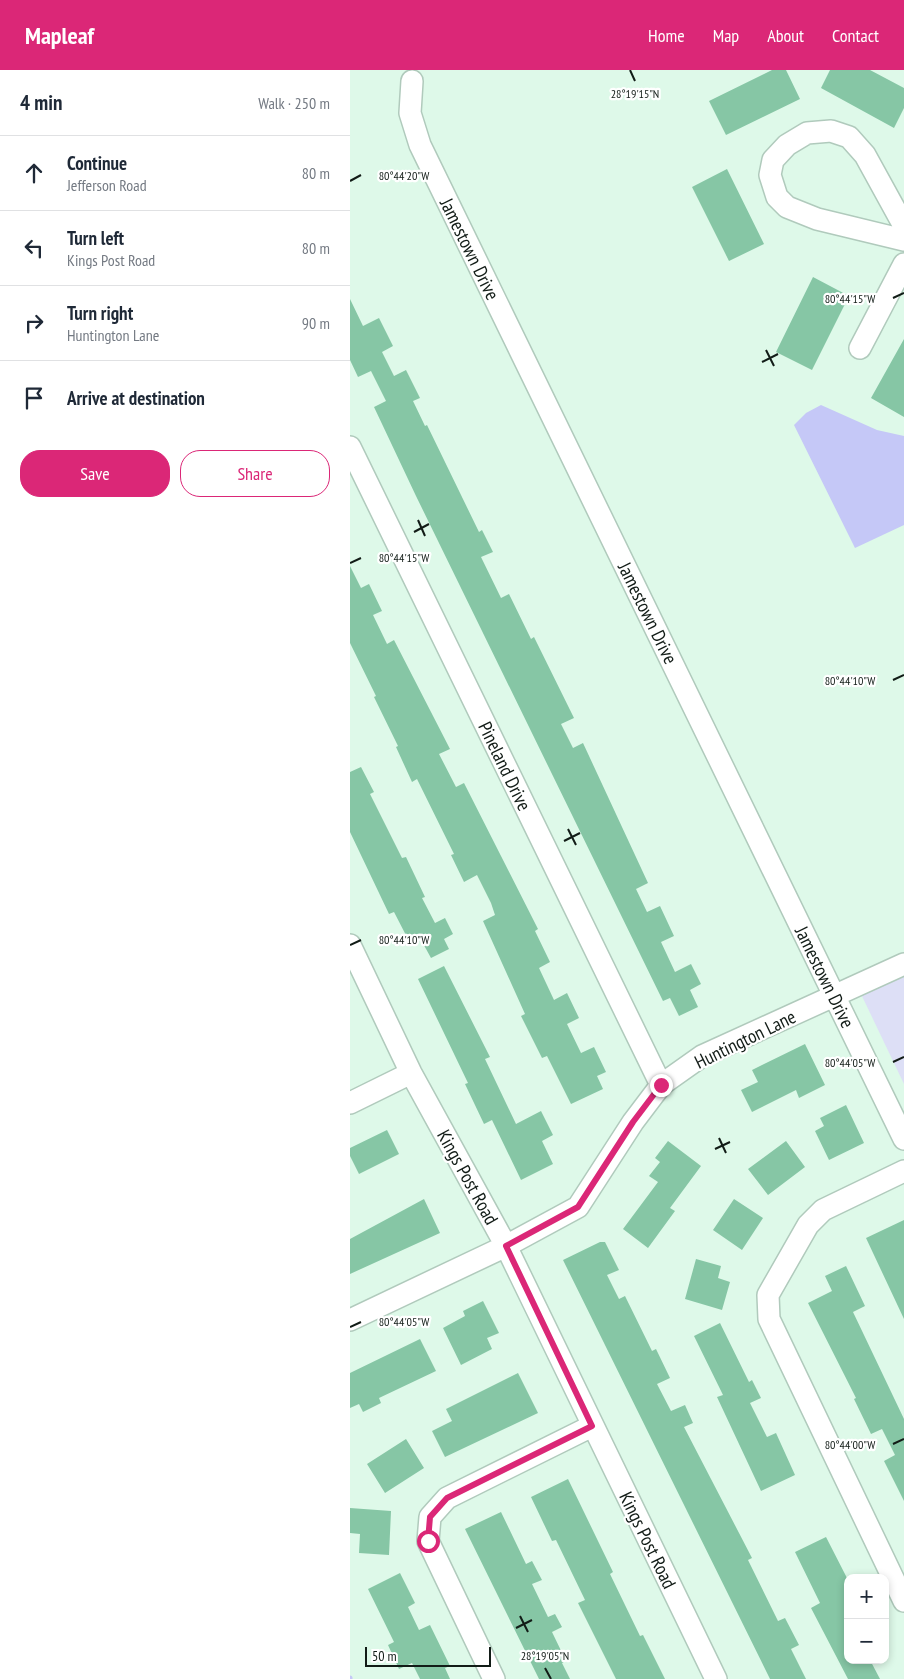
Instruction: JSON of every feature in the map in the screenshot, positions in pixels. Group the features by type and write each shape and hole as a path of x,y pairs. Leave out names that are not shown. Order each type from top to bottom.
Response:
{"street":[{"name":"Jamestown Drive","path":"412,81 410,113 420,145 904,1139"},
{"path":"904,226 865,155 849,137 831,131 807,133 787,145 773,160 770,175 777,197 787,207 818,219 904,240"},
{"path":"860,348 904,264"},
{"name":"Pineland Drive","path":"350,447 661,1085"},
{"name":"Kings Post Road","path":"350,945 411,1073 506,1246 716,1679"},
{"name":"Huntington Lane","path":"350,1320 506,1246 578,1207 633,1122 661,1085 702,1056 904,964"},
{"path":"350,1103 411,1073"},
{"path":"904,1170 823,1210 808,1225 768,1295 770,1319 904,1602"},
{"path":"494,1679 428,1541 430,1517 447,1498 592,1426"}],"shaded area":[{"path":"904,974 904,1084 861,994"}],"water":[{"path":"821,405 877,430 904,436 904,525 855,548 794,425 806,413"}],"building":[{"path":"772,70 786,70 800,99 726,135 709,101"},
{"path":"830,70 870,70 904,88 904,108 894,128 821,88"},
{"path":"727,169 764,244 729,261 692,187"},
{"path":"813,277 849,296 812,370 776,352"},
{"path":"350,299 363,326 379,318 393,346 382,352 394,376 406,370 420,398 413,401 425,426 427,425 479,532 482,530 493,552 481,557 501,598 509,594 531,639 534,637 574,718 561,724 573,748 583,743 648,883 636,889 647,912 660,906 674,936 661,942 675,972 691,964 701,984 690,990 698,1007 679,1016 670,998 663,1001 374,407 386,401 371,371 358,377 350,360"},
{"path":"904,339 904,417 871,398"},
{"path":"350,566 361,588 369,584 382,611 373,615 387,644 394,640 450,749 439,754 456,787 464,783 538,929 535,931 550,962 539,968 554,1000 567,993 579,1018 567,1024 581,1053 594,1047 606,1072 597,1076 603,1089 571,1104 547,1056 542,1058 521,1016 525,1014 483,921 495,915 491,903 477,875 464,882 451,855 454,854 417,779 412,782 396,747 398,746 374,697 376,696 350,643"},
{"path":"361,767 374,792 370,794 402,858 406,857 425,897 422,898 435,923 445,918 453,934 444,939 449,949 431,958 420,938 410,943 394,912 389,914 350,832 350,772"},
{"path":"444,966 490,1057 485,1059 516,1124 541,1111 553,1135 542,1141 553,1164 521,1180 492,1120 484,1124 465,1084 468,1083 418,979"},
{"path":"805,1044 825,1085 799,1098 796,1090 752,1112 741,1090 758,1082 752,1070"},
{"path":"846,1105 864,1143 829,1160 815,1131 824,1126 820,1118"},
{"path":"387,1130 399,1154 359,1174 350,1156 350,1148"},
{"path":"668,1141 701,1166 670,1208 675,1211 648,1248 623,1229 658,1182 649,1176 660,1162 655,1158"},
{"path":"786,1141 805,1167 768,1195 748,1169"},
{"path":"424,1199 440,1233 350,1274 350,1239"},
{"path":"734,1199 763,1218 742,1250 713,1230"},
{"path":"904,1220 904,1319 866,1238"},
{"path":"600,1242 605,1242 619,1270 607,1275 619,1299 625,1296 652,1351 656,1349 670,1378 657,1384 671,1411 685,1405 693,1423 684,1427 752,1558 748,1560 778,1621 785,1618 799,1645 791,1649 806,1679 770,1679 563,1260"},
{"path":"696,1259 721,1266 718,1278 730,1282 722,1310 685,1299"},
{"path":"846,1266 865,1306 853,1312 904,1419 904,1501 884,1461 895,1455 882,1429 871,1434 854,1399 856,1398 808,1303 832,1291 825,1276"},
{"path":"483,1301 499,1333 487,1338 492,1349 461,1365 443,1328 465,1316 463,1311"},
{"path":"720,1323 749,1382 752,1380 761,1398 750,1403 767,1437 776,1433 795,1475 761,1491 717,1397 723,1395 694,1336"},
{"path":"420,1339 436,1371 379,1398 381,1403 363,1412 359,1404 350,1408 350,1373"},
{"path":"518,1373 538,1413 445,1457 432,1431 452,1421 446,1409"},
{"path":"406,1439 424,1468 385,1493 367,1464"},
{"path":"568,1479 613,1572 610,1574 640,1636 643,1635 665,1679 616,1679 578,1603 585,1600 556,1540 552,1541 531,1497"},
{"path":"350,1508 391,1511 389,1555 359,1553 360,1534 350,1533"},
{"path":"501,1512 526,1564 532,1561 542,1580 532,1584 548,1617 555,1614 562,1627 552,1632 566,1661 562,1663 570,1679 539,1679 465,1529"},
{"path":"826,1537 845,1574 844,1664 872,1664 880,1679 848,1679 811,1608 820,1603 795,1552"},
{"path":"400,1573 415,1603 408,1607 419,1630 430,1625 450,1666 445,1668 450,1679 420,1679 412,1663 399,1669 388,1645 394,1642 368,1589"}],"route":[{"path":"428,1541 430,1517 447,1498 592,1426 506,1246 578,1207 633,1122 661,1085"}]}
